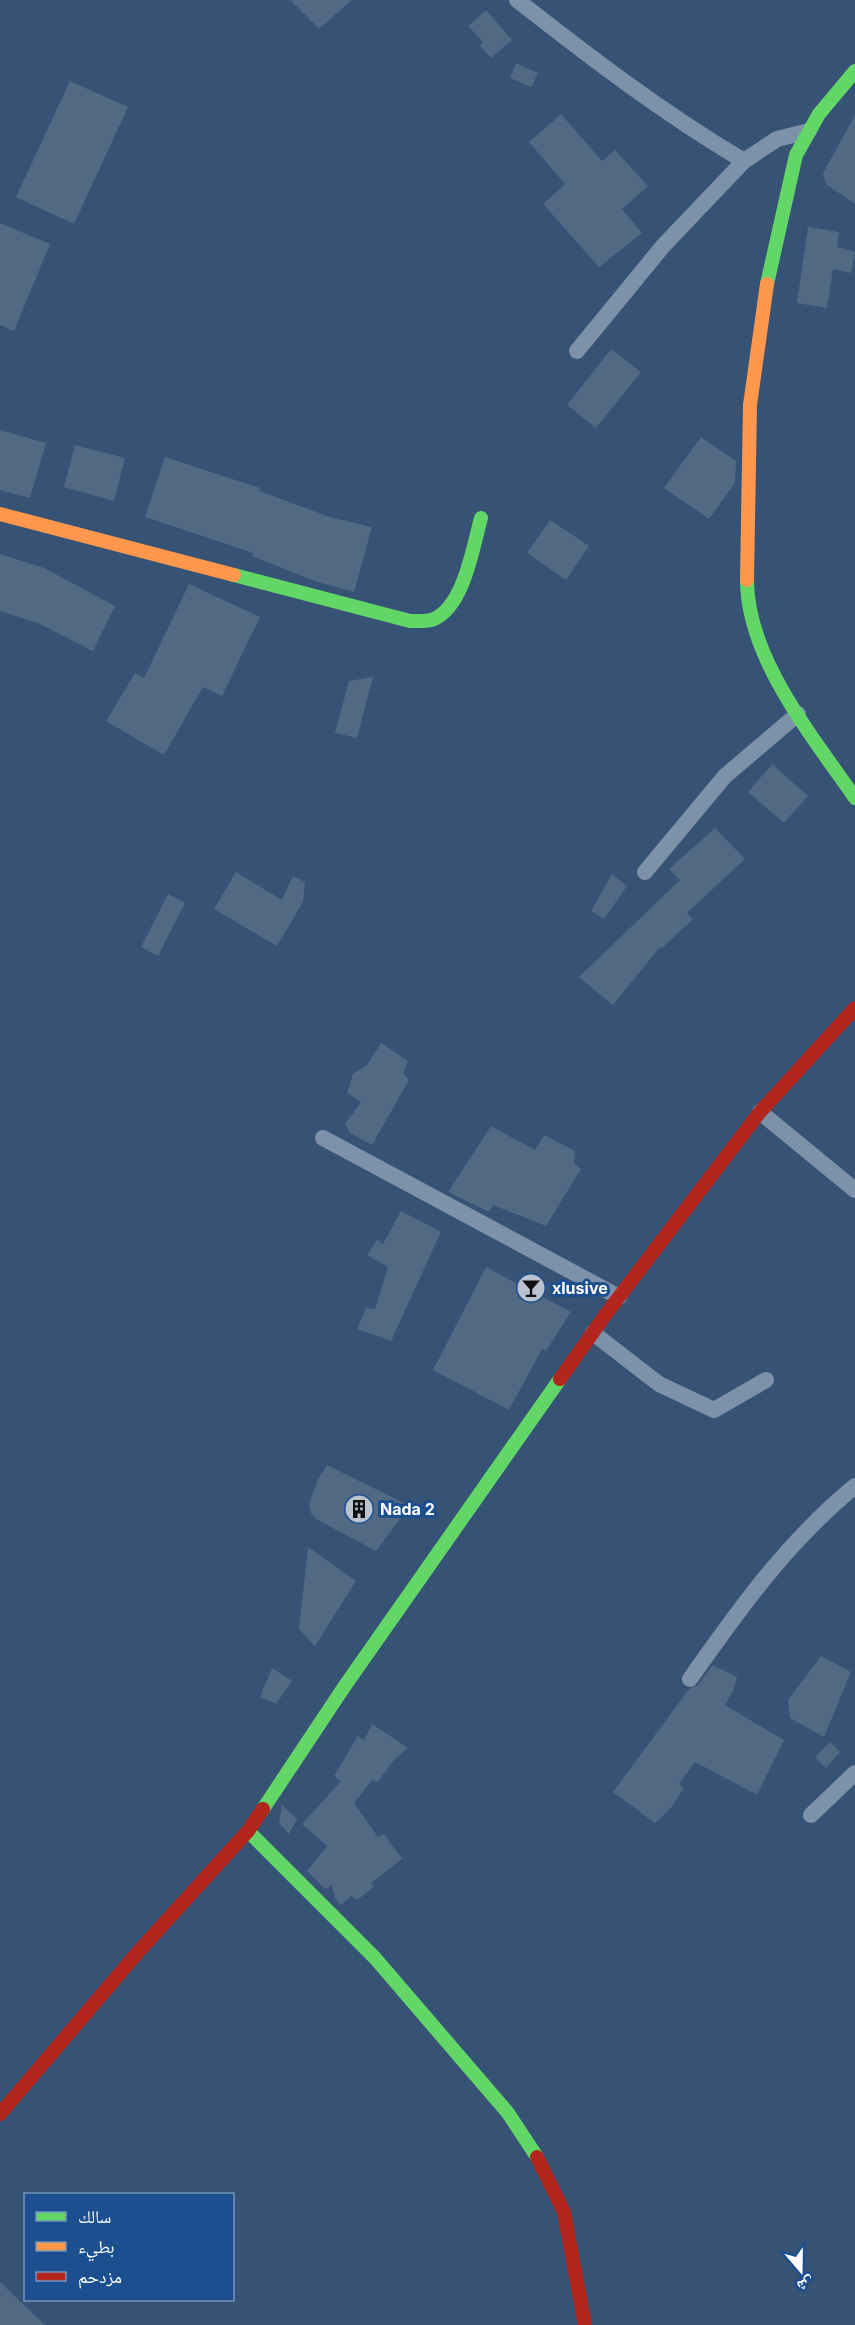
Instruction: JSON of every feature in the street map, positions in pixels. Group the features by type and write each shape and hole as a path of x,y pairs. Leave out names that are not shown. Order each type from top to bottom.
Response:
{"street":[{"path":"517,0 618,79 700,135 744,161"},
{"path":"855,71 819,114 796,155 765,292 750,405 747,584 749,611 763,652 798,714 855,798"},
{"path":"577,351 663,246 744,161 777,139 809,131"},
{"path":"0,514 410,621 435,619 452,603 461,584 481,518"},
{"path":"645,872 725,776 798,714"},
{"path":"0,2114 248,1830 344,1687 619,1297 760,1112 855,1008"},
{"path":"760,1112 855,1190"},
{"path":"323,1138 619,1297"},
{"path":"593,1333 659,1384 714,1410 766,1380"},
{"path":"690,1678 752,1591 826,1510 855,1486"},
{"path":"811,1815 855,1773"},
{"path":"248,1830 375,1958 508,2113 532,2147 564,2212 585,2325"}],"building":[{"path":"290,0 352,0 319,29"},
{"path":"486,10 512,40 491,58 480,46 483,42 468,26"},
{"path":"516,63 538,73 531,87 510,78"},
{"path":"70,81 128,107 74,224 16,197"},
{"path":"561,114 602,161 615,150 648,186 622,209 642,233 599,267 543,204 565,184 529,142"},
{"path":"855,115 855,204 826,184 823,173"},
{"path":"0,223 50,244 14,331 0,325"},
{"path":"808,227 839,232 837,247 855,252 851,273 833,269 827,308 797,303"},
{"path":"611,349 641,372 596,428 567,405"},
{"path":"0,430 46,443 30,498 0,490"},
{"path":"701,437 736,461 735,483 709,519 664,488"},
{"path":"75,445 125,458 114,501 64,487"},
{"path":"165,457 260,488 259,491 330,517 372,527 354,592 312,580 252,556 253,553 145,517"},
{"path":"550,520 589,546 566,580 527,553"},
{"path":"0,554 44,568 115,606 93,651 38,623 0,611"},
{"path":"189,584 260,617 222,696 203,687 164,755 106,721 135,673 144,678"},
{"path":"373,677 357,738 335,733 349,681"},
{"path":"772,764 808,796 784,823 748,792"},
{"path":"715,828 745,859 687,913 693,919 662,948 660,947 613,1005 579,977 680,880 669,869"},
{"path":"236,872 282,900 293,876 305,882 303,902 277,946 214,909"},
{"path":"612,874 627,886 604,919 591,911"},
{"path":"168,894 185,903 158,956 141,947"},
{"path":"381,1043 408,1061 403,1073 409,1080 372,1145 350,1133 345,1124 361,1102 347,1093 353,1074 367,1065"},
{"path":"491,1126 535,1150 544,1135 575,1151 574,1163 581,1169 546,1226 493,1205 489,1212 448,1192"},
{"path":"401,1211 441,1232 391,1341 357,1329 366,1308 375,1309 388,1267 367,1255 377,1240 383,1244"},
{"path":"486,1267 571,1312 546,1351 542,1349 509,1410 433,1370"},
{"name":"Nada 2","path":"327,1465 410,1506 376,1551 316,1519 311,1513 309,1504 318,1479"},
{"path":"308,1547 356,1581 315,1646 299,1629"},
{"path":"821,1656 851,1672 824,1737 790,1718 788,1700"},
{"path":"713,1665 737,1677 733,1691 725,1705 784,1740 757,1795 695,1762 679,1784 684,1788 670,1809 655,1823 613,1792 689,1689 698,1685"},
{"path":"272,1668 292,1681 276,1704 260,1697"},
{"path":"372,1724 408,1748 393,1761 378,1782 372,1780 354,1803 378,1837 384,1834 402,1859 371,1883 374,1887 357,1900 351,1896 341,1905 335,1899 332,1885 325,1889 307,1871 327,1846 302,1824 341,1781 334,1776 358,1736 364,1740"},
{"path":"830,1742 840,1752 826,1768 815,1757"},
{"path":"282,1805 297,1819 289,1834 279,1823"},
{"path":"0,2282 45,2325 0,2325"}],"traffic: fast":[{"path":"767,284 796,155 819,114 855,71"},
{"path":"234,575 410,621 431,620 444,612 460,589 471,559 481,518"},
{"path":"747,580 750,609 758,638 770,667 802,723 855,798"},
{"path":"263,1809 344,1687 560,1379"},
{"path":"248,1831 375,1958 508,2113 537,2157"}],"traffic: slow":[{"path":"747,580 750,405 767,284"},
{"path":"0,514 234,575"}],"traffic: jam":[{"path":"560,1379 606,1314 760,1112 855,1008"},
{"path":"0,2114 139,1951 248,1831 263,1809"},
{"path":"537,2157 564,2212 585,2325"}],"place":[{"name":"xlusive","path":"531,1288"},
{"name":"Nada 2","path":"359,1509"}]}
